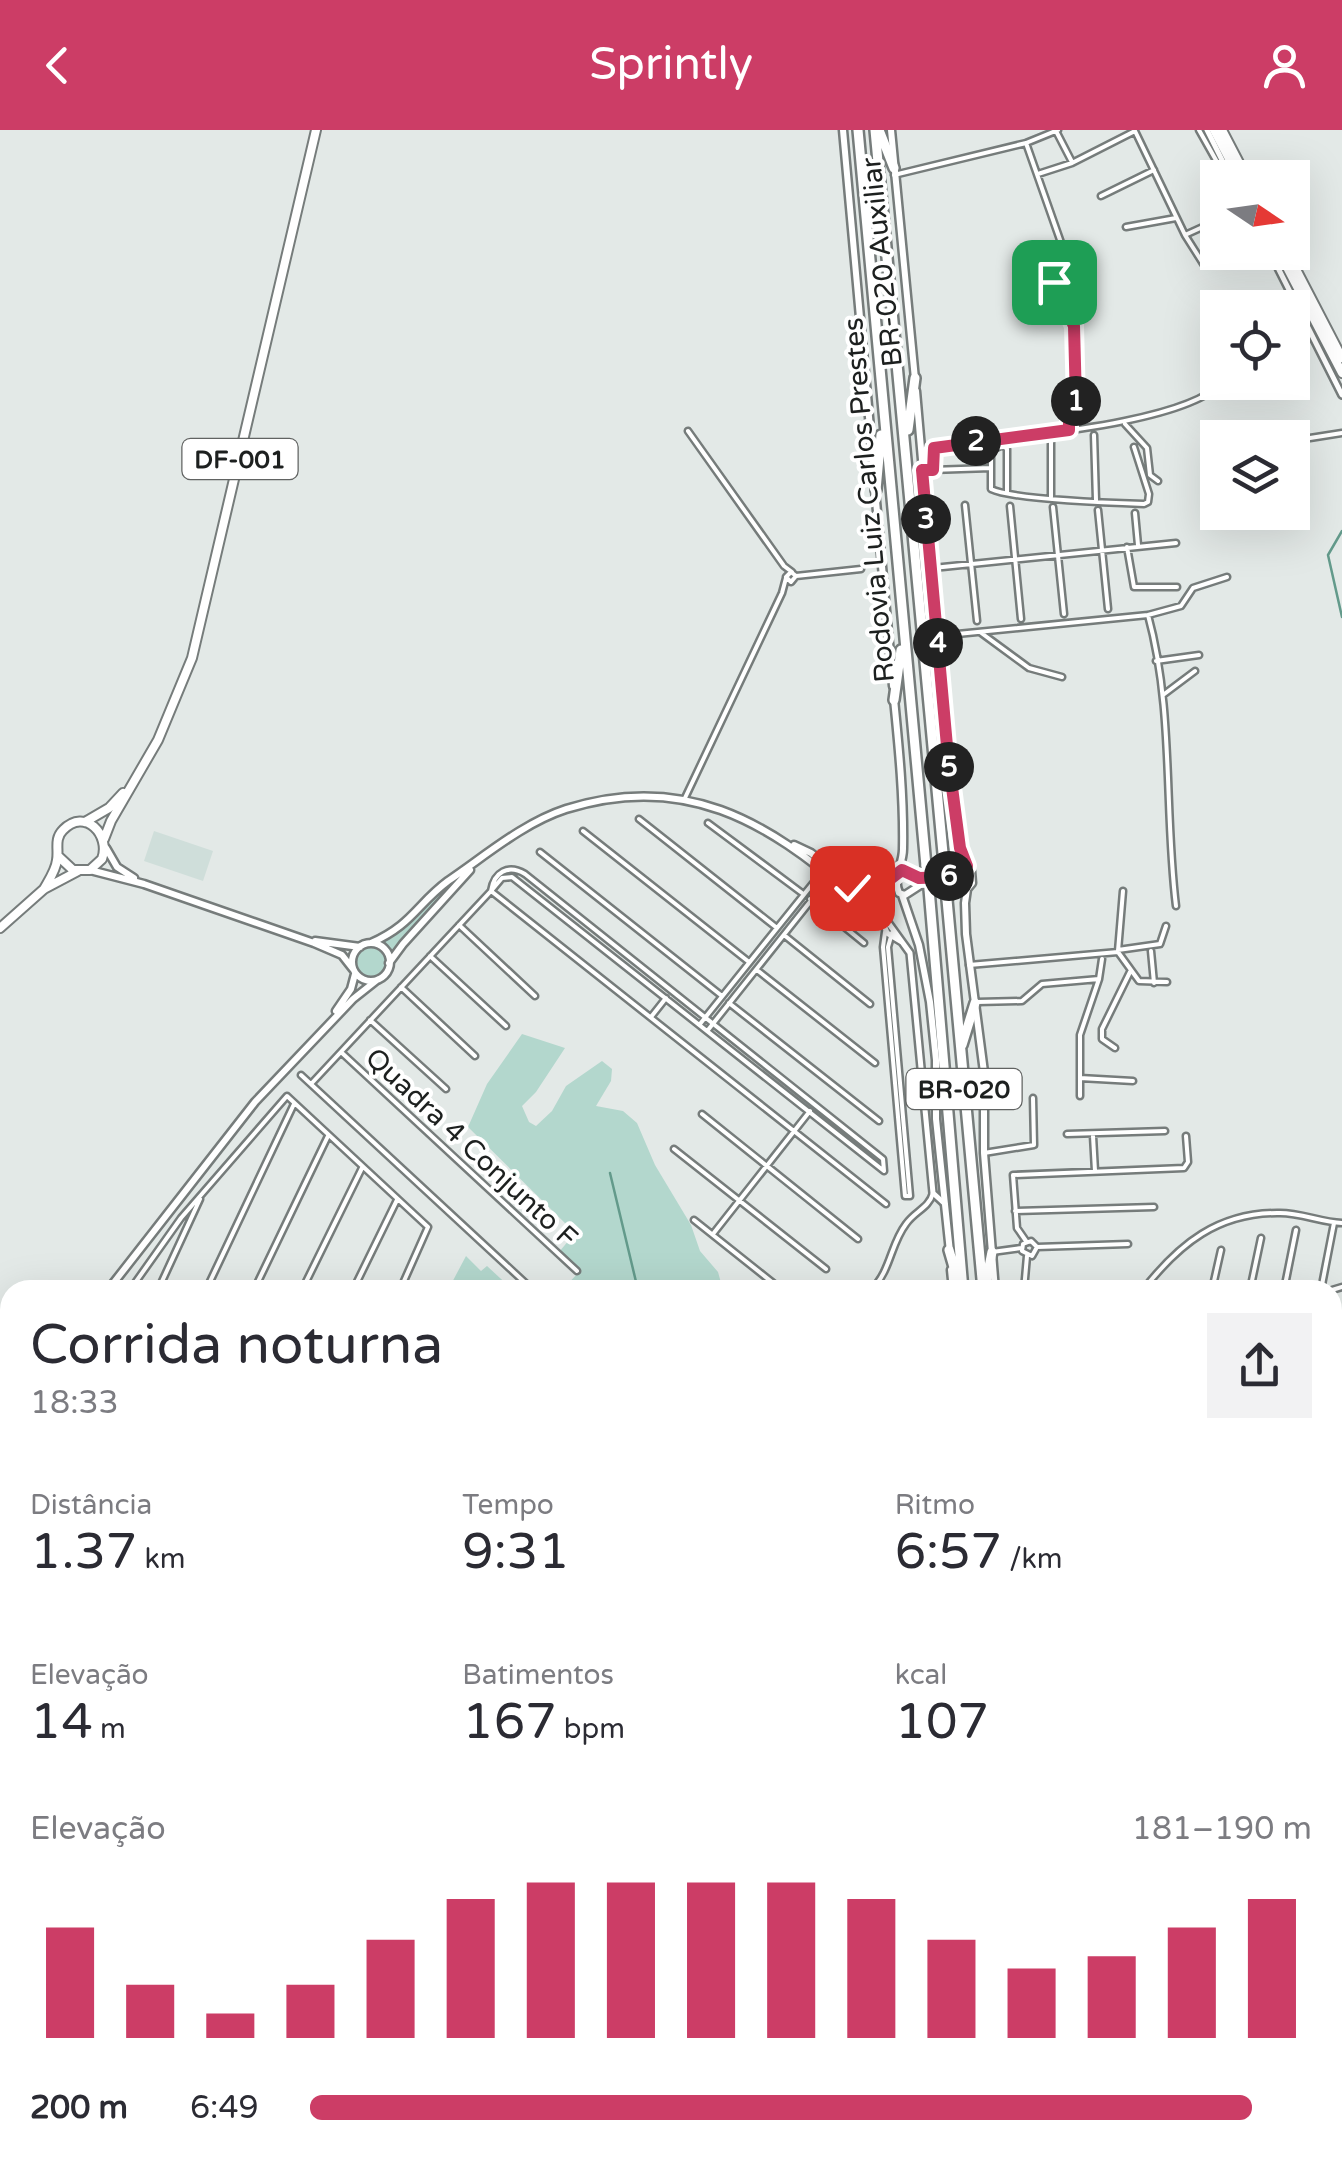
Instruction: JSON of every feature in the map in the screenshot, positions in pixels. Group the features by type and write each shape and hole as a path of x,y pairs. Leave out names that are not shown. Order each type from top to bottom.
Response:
{"highway":[{"name":"Rodovia Luiz Carlos Prestes","path":"858,130 950,1126"},
{"path":"877,130 894,172"},
{"name":"Rodovia Luiz Carlos Prestes","path":"877,130 960,1052"},
{"path":"870,275 875,264 884,264 888,270"},
{"path":"906,448 915,378"},
{"path":"876,490 882,412"},
{"path":"919,612 940,662"},
{"path":"894,700 904,632"},
{"path":"912,734 920,724 930,729"},
{"path":"937,790 939,771 948,757"},
{"path":"960,1052 974,1003"},
{"name":"BR-020","path":"960,1052 983,1280"},
{"path":"950,1126 959,1134 968,1125"},
{"name":"BR-020","path":"950,1126 958,1280"},
{"path":"949,1250 956,1280"},
{"path":"986,1280 992,1252"}],"main road":[{"name":"DF-001","path":"0,928 44,889 78,871 90,870 102,859 110,821 169,716 192,658 316,130"},
{"name":"BR-020 Auxiliar","path":"843,130 902,779 902,870"},
{"name":"BR-020 Auxiliar","path":"891,130 948,757 960,848 972,880 964,903 984,1072 984,1153 994,1280"},
{"path":"1214,130 1230,160"},
{"path":"1222,130 1238,160"},
{"path":"1288,270 1342,373"},
{"path":"1296,270 1342,358"},
{"name":"DF-001","path":"44,889 58,856 60,834 73,823 85,822 109,808 136,779"},
{"path":"299,938 360,947 371,943 396,932 443,885 524,830 565,810 612,799 651,796 684,800 752,822 811,853 839,884 858,891 886,888 908,894 922,884 948,882 967,889"},
{"path":"85,822 97,828 117,866 144,884"},
{"path":"783,840 858,891"},
{"path":"58,856 68,868 78,871"},
{"path":"116,1280 255,1102 321,1032 386,973 403,944 479,860"},
{"path":"816,865 818,877"},
{"path":"858,891 885,883 902,870 919,878 947,877 960,866 967,866"},
{"path":"90,870 144,884 299,938 342,956 365,980 378,980"},
{"path":"896,876 920,945 930,1002 949,1250"},
{"path":"371,943 386,952 389,963"},
{"path":"321,1032 347,997 354,954 360,947"}],"street":[{"path":"894,172 1026,143 1057,130 1072,162"},
{"path":"1203,130 1218,160"},
{"path":"1038,174 1072,162 1132,131 1138,135 1185,236 1200,258"},
{"path":"1026,143 1065,254"},
{"path":"1101,196 1154,170"},
{"path":"1126,227 1176,218"},
{"path":"1185,236 1200,229"},
{"path":"1063,247 1054,282 1074,326 1076,402 1069,417 1069,430"},
{"path":"1279,270 1342,395"},
{"path":"933,470 934,448 1124,422 1200,397"},
{"path":"1124,422 1146,448 1150,475 1158,481"},
{"path":"688,431 791,577"},
{"path":"1310,437 1342,433"},
{"path":"1094,435 1096,500"},
{"path":"1051,439 1052,497"},
{"path":"1007,493 1006,446 992,447 992,491 1007,493 1052,497 1148,502 1134,447"},
{"path":"922,470 991,468"},
{"path":"965,505 977,621"},
{"path":"1010,506 1021,620"},
{"path":"1054,507 1064,614"},
{"path":"1098,510 1108,609"},
{"path":"1135,513 1138,545"},
{"path":"930,568 1176,542"},
{"path":"1128,546 1134,587 1177,587"},
{"path":"791,577 862,570"},
{"path":"684,800 791,577"},
{"path":"937,636 1148,615 1180,606 1192,588 1227,577"},
{"path":"1148,615 1170,752 1171,868 1176,906"},
{"path":"980,632 1029,668 1062,677"},
{"path":"1156,661 1198,655"},
{"path":"1161,696 1195,671"},
{"path":"639,819 777,928"},
{"path":"708,823 864,944"},
{"path":"583,831 749,962"},
{"path":"540,852 722,996"},
{"path":"311,1084 491,891 502,878 512,876 884,1171 883,1159 828,1113 525,874 512,869 498,874 491,891"},
{"path":"700,1024 818,877 831,873"},
{"path":"708,1030 825,883 839,884"},
{"path":"491,891 886,1204"},
{"path":"858,891 910,952 933,1193 930,1202 900,1232 880,1280"},
{"path":"1123,891 1118,951 1130,972 1143,984 1167,982"},
{"path":"549,904 554,896"},
{"path":"459,925 534,996"},
{"path":"969,965 1160,944 1166,926"},
{"path":"890,930 885,947 907,1187"},
{"path":"784,935 870,1004"},
{"path":"765,943 773,949"},
{"path":"1151,951 1154,983"},
{"path":"430,956 506,1026"},
{"path":"1080,1096 1080,1035 1100,979 1102,959"},
{"path":"743,970 751,976"},
{"path":"756,970 875,1063"},
{"path":"1115,1048 1102,1039 1102,1029 1130,972"},
{"path":"974,1003 1022,1001 1042,984 1100,979"},
{"path":"658,991 664,983"},
{"path":"401,987 474,1056"},
{"path":"650,1018 666,998"},
{"path":"730,1004 879,1121"},
{"path":"712,1009 714,1015 720,1016"},
{"path":"370,1020 446,1090"},
{"name":"Quadra 4 Conjunto F","path":"341,1052 577,1272"},
{"path":"752,1065 758,1057"},
{"path":"301,1075 522,1280"},
{"path":"1080,1078 1133,1081"},
{"path":"137,1280 181,1218 288,1096 428,1227 404,1280"},
{"path":"984,1153 1034,1146 1033,1098"},
{"path":"211,1280 295,1102"},
{"path":"713,1234 810,1112"},
{"path":"821,1120 828,1113"},
{"path":"702,1114 858,1239"},
{"path":"927,1128 936,1119"},
{"path":"1066,1134 1165,1132"},
{"path":"1093,1134 1095,1171"},
{"path":"259,1280 328,1136"},
{"path":"1026,1241 1018,1228 1012,1176 1184,1168 1188,1162 1186,1136"},
{"path":"674,1149 826,1270"},
{"path":"307,1280 362,1167"},
{"path":"933,1193 945,1204"},
{"path":"163,1280 203,1194"},
{"path":"358,1280 398,1198"},
{"path":"1015,1212 1154,1206"},
{"path":"1150,1280 1167,1258 1194,1235 1228,1222 1276,1213 1342,1223"},
{"path":"181,1218 189,1223"},
{"path":"694,1220 770,1280"},
{"path":"1323,1280 1334,1223"},
{"path":"1286,1280 1296,1230"},
{"path":"1252,1280 1261,1238"},
{"path":"1026,1241 1031,1240 1037,1247"},
{"path":"992,1252 1021,1248 1026,1241"},
{"path":"1037,1247 1128,1244"},
{"path":"1027,1256 1032,1256 1037,1247"},
{"path":"1021,1248 1027,1256 1025,1280"},
{"path":"1214,1280 1221,1250"}],"shaded area":[{"path":"154,831 213,851 203,881 144,861"}],"green space":[{"path":"471,867 390,954 380,941 400,931 442,888"},
{"path":"371,945 383,950 388,962 383,974 371,979 359,974 354,962 359,950"},
{"path":"522,1034 565,1048 522,1106 529,1122 536,1126 552,1111 566,1086 602,1061 612,1069 611,1081 596,1106 623,1111 637,1123 655,1165 691,1225 700,1251 720,1280 571,1280 579,1272 559,1252 575,1233 468,1127 487,1084"},
{"path":"466,1256 481,1271 487,1266 502,1280 453,1280"}],"waterway":[{"path":"1342,531 1328,555 1342,617"},
{"path":"610,1173 636,1280"}],"route":[{"path":"852,888 885,883 902,870 919,878 947,877 960,866 967,866 960,848 948,757 922,470 933,470 934,448 1069,430 1069,417 1076,402 1074,326 1054,282"}]}
